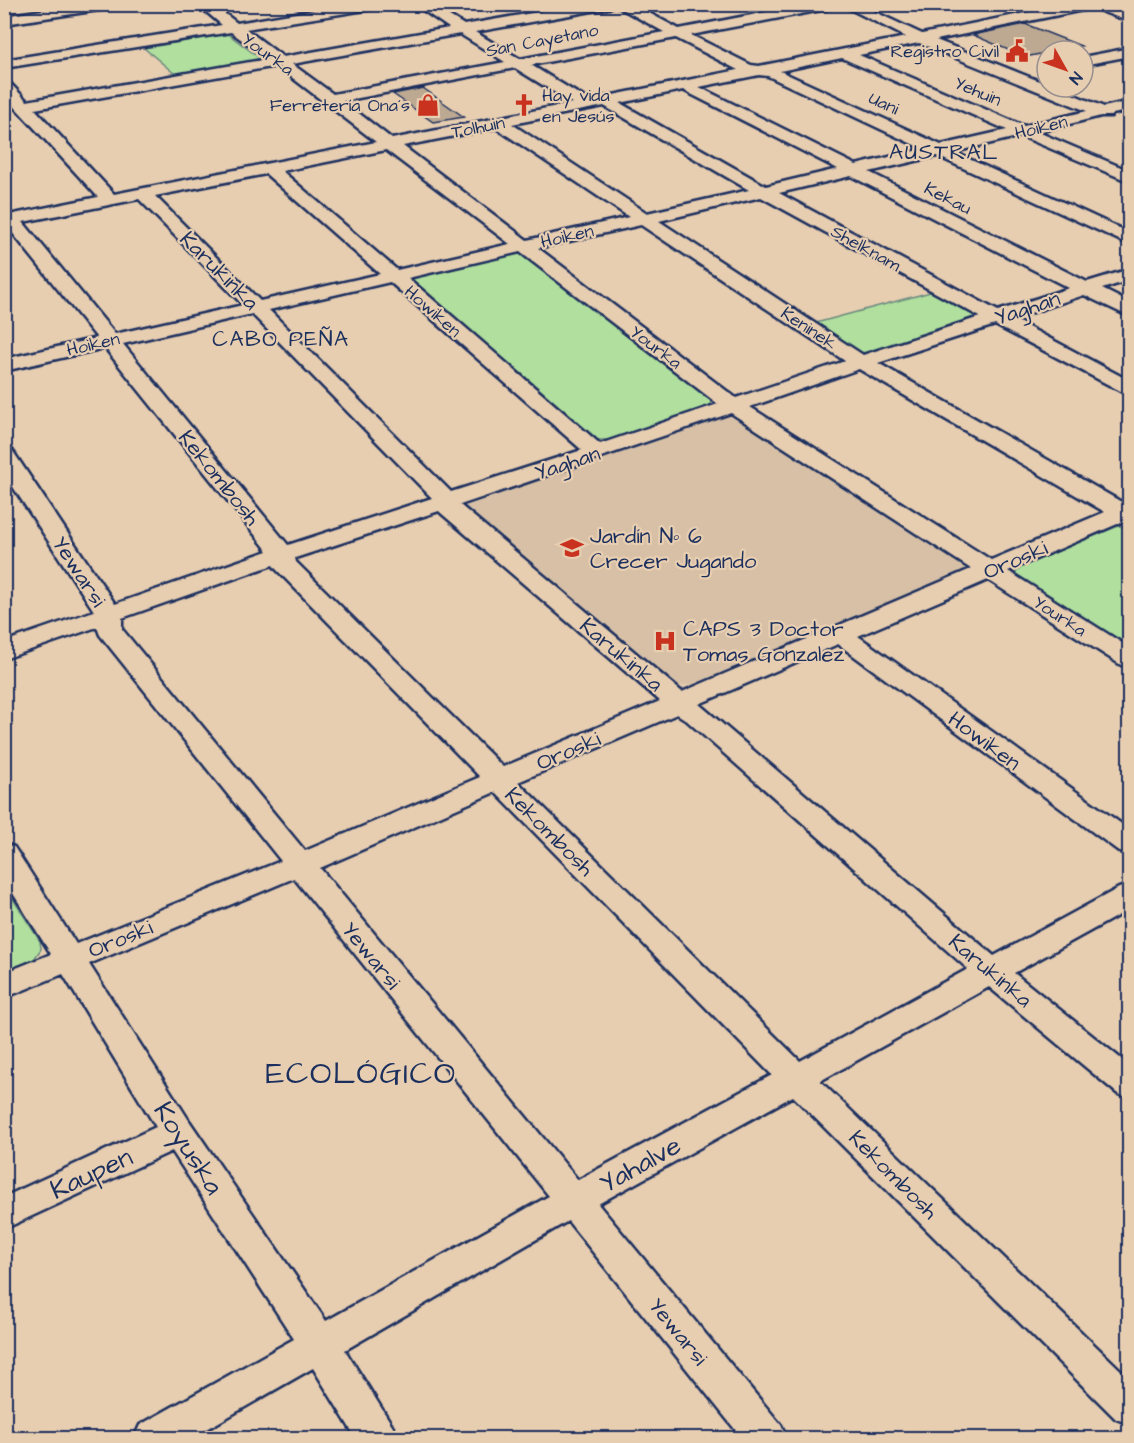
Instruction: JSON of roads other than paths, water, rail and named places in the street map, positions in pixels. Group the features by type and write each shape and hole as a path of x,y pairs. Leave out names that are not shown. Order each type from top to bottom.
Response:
{"street":[{"path":"4,20 113,4"},
{"name":"Yourka","path":"203,4 734,406 1130,660"},
{"path":"4,64 378,4"},
{"path":"420,4 586,105"},
{"path":"25,106 609,4"},
{"name":"Uani","path":"621,4 747,69 771,72 1130,240"},
{"name":"San Cayetano","path":"330,99 832,4"},
{"path":"846,4 922,39 1130,122"},
{"path":"1094,4 1130,18"},
{"name":"Tolhuin","path":"8,221 1094,4"},
{"path":"44,14 81,52"},
{"path":"1095,59 1130,52"},
{"name":"Yehuin","path":"844,54 1130,177"},
{"path":"1014,75 1035,71"},
{"path":"4,85 110,200"},
{"name":"Kekau","path":"684,86 1130,311"},
{"name":"Shelknam","path":"606,101 993,318 1130,390"},
{"name":"Hoiken","path":"4,364 854,171 1130,105"},
{"name":"Keninek","path":"500,123 861,362 1127,514"},
{"name":"Howiken","path":"270,169 597,452"},
{"name":"Karukinka","path":"144,194 447,501 449,508 679,703 703,720 991,971 1130,1085"},
{"name":"Kekombosh","path":"8,221 109,340 283,554 284,564 796,1078 1130,1406"},
{"name":"Yaghan","path":"4,651 283,554 1130,274"},
{"name":"Yewarsi","path":"4,454 110,616 109,630 767,1438"},
{"name":"Oroski","path":"4,986 299,865 989,570 1127,514"},
{"name":"Howiken","path":"841,635 1130,845"},
{"name":"Koyuska","path":"4,854 178,1132 320,1345 378,1438"},
{"name":"Yahalve","path":"154,1438 572,1201 1130,895"},
{"name":"Kaupen","path":"4,1214 178,1132"}],"place":[{"name":"Registro Civil","path":"1017,51"},
{"name":"Ferretería Ona´s","path":"428,105"},
{"name":"Hay vida en Jesús","path":"524,105"},
{"name":"Jardín Nº 6 Crecer Jugando","path":"572,548"},
{"name":"CAPS 3 Doctor Tomas Gonzalez","path":"665,641"}],"district":[{"name":"AUSTRAL","path":"944,151"},
{"name":"CABO PEÑA","path":"281,338"},
{"name":"ECOLÓGICO","path":"361,1072"}]}
